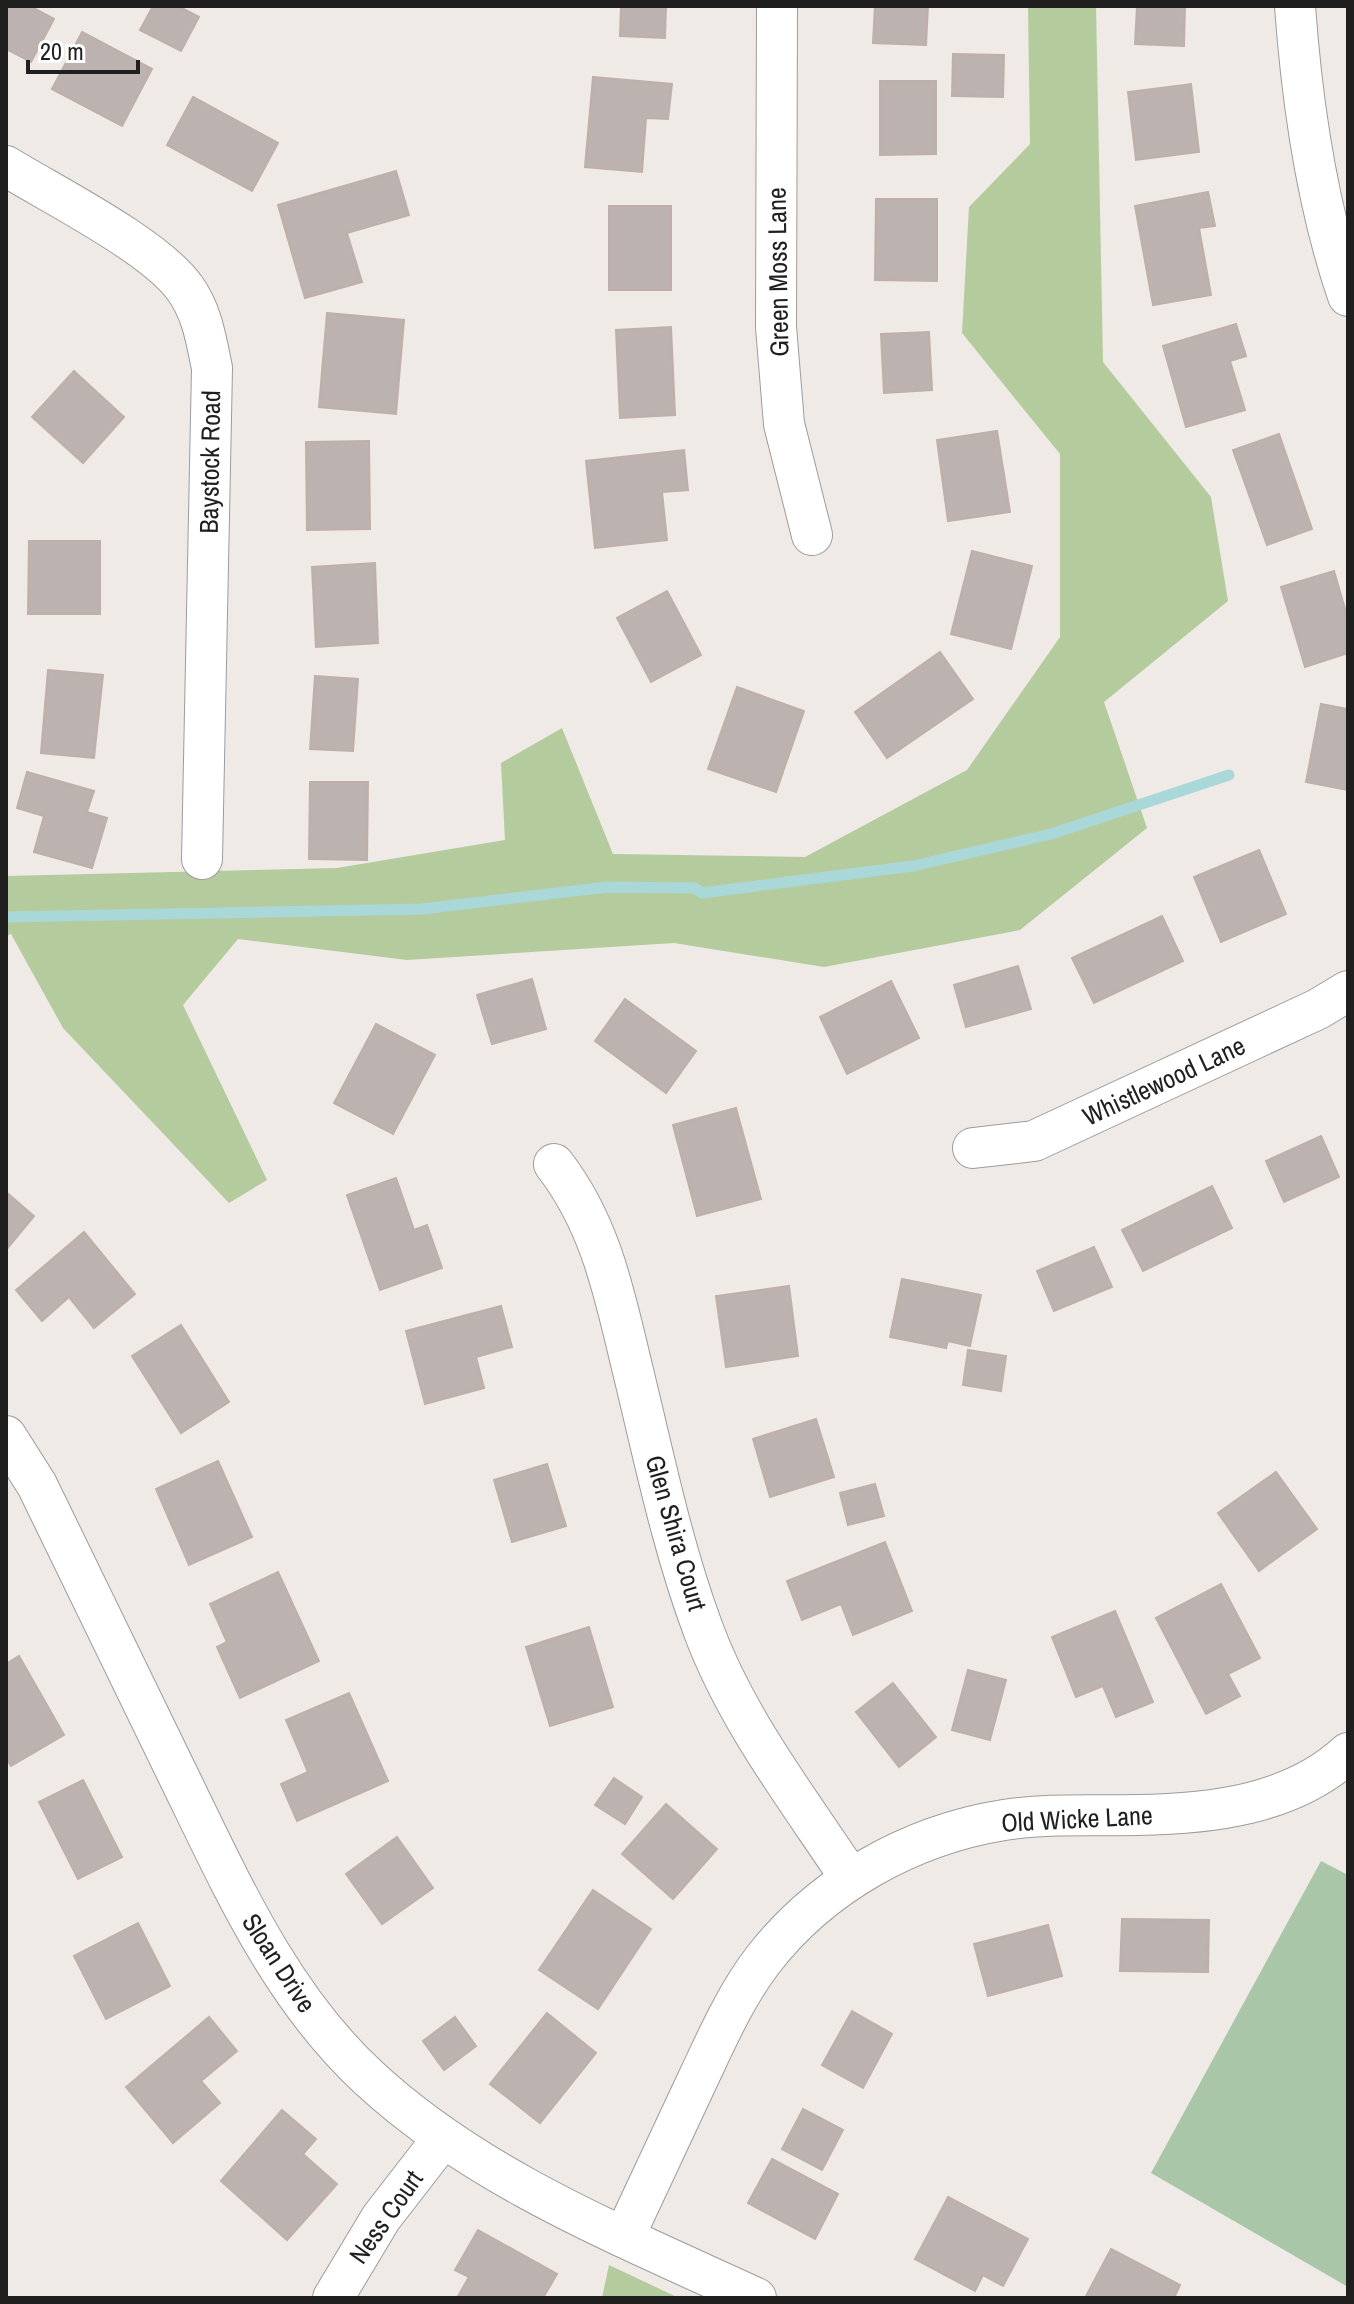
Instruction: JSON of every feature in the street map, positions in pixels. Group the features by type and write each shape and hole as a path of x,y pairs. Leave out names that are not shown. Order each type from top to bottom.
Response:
{"street":[{"name":"Green Moss Lane","path":"777,6 776,327 784,424 812,535"},
{"path":"1295,6 1300,73 1318,183 1348,296"},
{"name":"Baystock Road","path":"6,166 155,257 184,286 204,325 212,368 202,859"},
{"name":"Whistlewood Lane","path":"973,1148 1034,1141 1318,1009 1348,991"},
{"name":"Glen Shira Court","path":"554,1164 578,1196 605,1255 674,1539 703,1631 760,1740 851,1879"},
{"name":"Sloan Drive","path":"6,1436 37,1485 240,1901 283,1974 315,2018 368,2077 443,2138 498,2173 624,2237 756,2298"},
{"name":"Old Wicke Lane","path":"624,2237 732,2007 763,1960 812,1908 851,1879 891,1855 946,1832 1004,1820 1175,1815 1237,1807 1291,1790 1348,1753"},
{"name":"Ness Court","path":"333,2298 381,2218 443,2138"}],"green space":[{"path":"1028,6 1096,6 1103,362 1211,497 1228,601 1104,702 1147,828 1020,930 824,967 674,943 407,960 238,939 183,1005 267,1180 229,1203 63,1028 11,934 6,936 6,876 337,868 505,840 501,763 562,728 613,854 805,857 967,770 1060,637 1060,454 962,333 969,207 1030,144"},
{"path":"1321,1861 1348,1875 1348,2287 1151,2173"},
{"path":"609,2265 679,2298 602,2298"}],"building":[{"path":"6,6 30,6 54,19 31,62 6,49"},
{"path":"153,6 178,6 199,17 181,51 140,30"},
{"path":"621,6 666,6 665,38 620,36"},
{"path":"875,6 928,6 926,45 873,43"},
{"path":"1137,6 1185,6 1184,46 1135,44"},
{"path":"82,32 152,69 122,126 52,89"},
{"path":"953,54 1004,55 1003,97 952,96"},
{"path":"593,77 672,84 668,119 646,118 642,172 585,167"},
{"path":"880,81 936,81 936,154 880,155"},
{"path":"1191,84 1199,152 1136,160 1128,92"},
{"path":"193,97 278,143 252,191 167,145"},
{"path":"396,171 409,215 347,233 362,282 305,298 278,205"},
{"path":"1208,192 1215,226 1199,228 1211,295 1153,305 1135,206"},
{"path":"876,199 937,199 937,281 875,280"},
{"path":"609,206 671,206 671,290 609,290"},
{"path":"327,313 404,320 396,414 319,407"},
{"path":"1236,324 1246,356 1230,361 1245,410 1186,427 1163,346"},
{"path":"671,327 675,415 620,418 616,330"},
{"path":"929,332 932,390 884,393 881,334"},
{"path":"74,371 124,417 83,463 32,417"},
{"path":"997,431 1010,512 948,521 937,440"},
{"path":"1279,434 1312,529 1267,545 1233,450"},
{"path":"369,441 370,529 307,530 306,442"},
{"path":"684,450 688,490 662,492 667,540 595,548 586,461"},
{"path":"29,541 100,541 100,614 28,614"},
{"path":"972,551 1032,566 1011,649 951,634"},
{"path":"375,563 378,643 316,647 312,567"},
{"path":"1334,571 1348,619 1348,653 1305,667 1281,587"},
{"path":"667,591 701,655 651,682 617,618"},
{"path":"940,652 973,699 887,758 855,712"},
{"path":"48,670 103,675 94,758 41,753"},
{"path":"315,676 358,679 353,751 310,749"},
{"path":"737,687 804,711 776,792 708,769"},
{"path":"1321,704 1348,709 1348,790 1306,782"},
{"path":"27,772 94,791 87,812 107,818 92,868 34,852 44,816 17,808"},
{"path":"310,782 368,782 367,860 309,859"},
{"path":"1259,850 1286,914 1221,942 1194,877"},
{"path":"1162,916 1183,961 1094,1003 1072,958"},
{"path":"1018,966 1031,1009 966,1027 954,985"},
{"path":"532,979 546,1029 492,1044 477,995"},
{"path":"891,981 919,1038 847,1074 820,1017"},
{"path":"625,999 696,1051 666,1093 595,1041"},
{"path":"376,1024 435,1055 393,1134 334,1103"},
{"path":"736,1108 761,1199 697,1216 673,1125"},
{"path":"1321,1136 1339,1177 1284,1202 1266,1161"},
{"path":"396,1178 414,1230 427,1225 442,1268 380,1290 347,1195"},
{"path":"1212,1186 1232,1228 1143,1271 1122,1230"},
{"path":"6,1192 34,1216 6,1250"},
{"path":"84,1232 135,1294 94,1328 69,1297 42,1321 16,1290"},
{"path":"1094,1247 1112,1287 1054,1311 1037,1271"},
{"path":"902,1279 981,1295 970,1346 948,1341 946,1348 890,1337"},
{"path":"789,1286 798,1356 726,1367 716,1296"},
{"path":"501,1306 512,1347 476,1357 484,1388 425,1404 406,1331"},
{"path":"181,1325 229,1402 181,1433 132,1356"},
{"path":"968,1350 1006,1356 1001,1391 963,1385"},
{"path":"816,1419 834,1477 770,1497 753,1439"},
{"path":"218,1461 252,1537 189,1565 156,1489"},
{"path":"547,1464 566,1526 512,1542 494,1480"},
{"path":"1276,1472 1317,1529 1259,1571 1218,1513"},
{"path":"875,1484 884,1516 848,1525 840,1493"},
{"path":"885,1542 912,1611 853,1635 841,1604 802,1620 787,1581"},
{"path":"278,1572 319,1661 240,1698 217,1647 227,1642 210,1604"},
{"path":"1221,1584 1260,1658 1228,1674 1240,1696 1206,1714 1156,1618"},
{"path":"1115,1611 1153,1702 1116,1717 1103,1686 1076,1697 1052,1637"},
{"path":"589,1627 613,1707 550,1726 526,1647"},
{"path":"19,1656 64,1735 11,1766 6,1758 6,1664"},
{"path":"968,1670 1006,1680 990,1740 952,1730"},
{"path":"893,1683 936,1737 899,1767 856,1712"},
{"path":"349,1693 388,1781 297,1821 281,1784 308,1772 286,1720"},
{"path":"614,1778 642,1797 625,1824 595,1805"},
{"path":"83,1780 122,1857 78,1879 39,1802"},
{"path":"666,1804 717,1849 673,1899 622,1854"},
{"path":"397,1837 433,1888 382,1924 346,1874"},
{"path":"593,1890 651,1929 598,2009 539,1970"},
{"path":"1122,1919 1209,1920 1208,1972 1120,1971"},
{"path":"138,1923 170,1986 106,2019 74,1956"},
{"path":"1048,1925 1062,1976 988,1996 974,1944"},
{"path":"852,2011 892,2034 863,2088 822,2065"},
{"path":"547,2013 596,2053 540,2123 490,2084"},
{"path":"209,2017 237,2051 201,2081 220,2103 173,2143 126,2087"},
{"path":"455,2017 476,2046 444,2070 423,2041"},
{"path":"803,2109 843,2130 822,2170 782,2149"},
{"path":"282,2110 316,2139 303,2154 337,2184 287,2240 221,2181"},
{"path":"772,2159 838,2194 815,2239 748,2203"},
{"path":"948,2197 1028,2239 1003,2286 983,2275 975,2291 915,2259"},
{"path":"478,2230 557,2274 543,2298 457,2298 469,2277 455,2270"},
{"path":"1111,2249 1180,2285 1174,2298 1085,2298"}],"waterway":[{"path":"6,917 422,909 607,887 695,888 702,893 913,866 1051,834 1229,775"}]}
